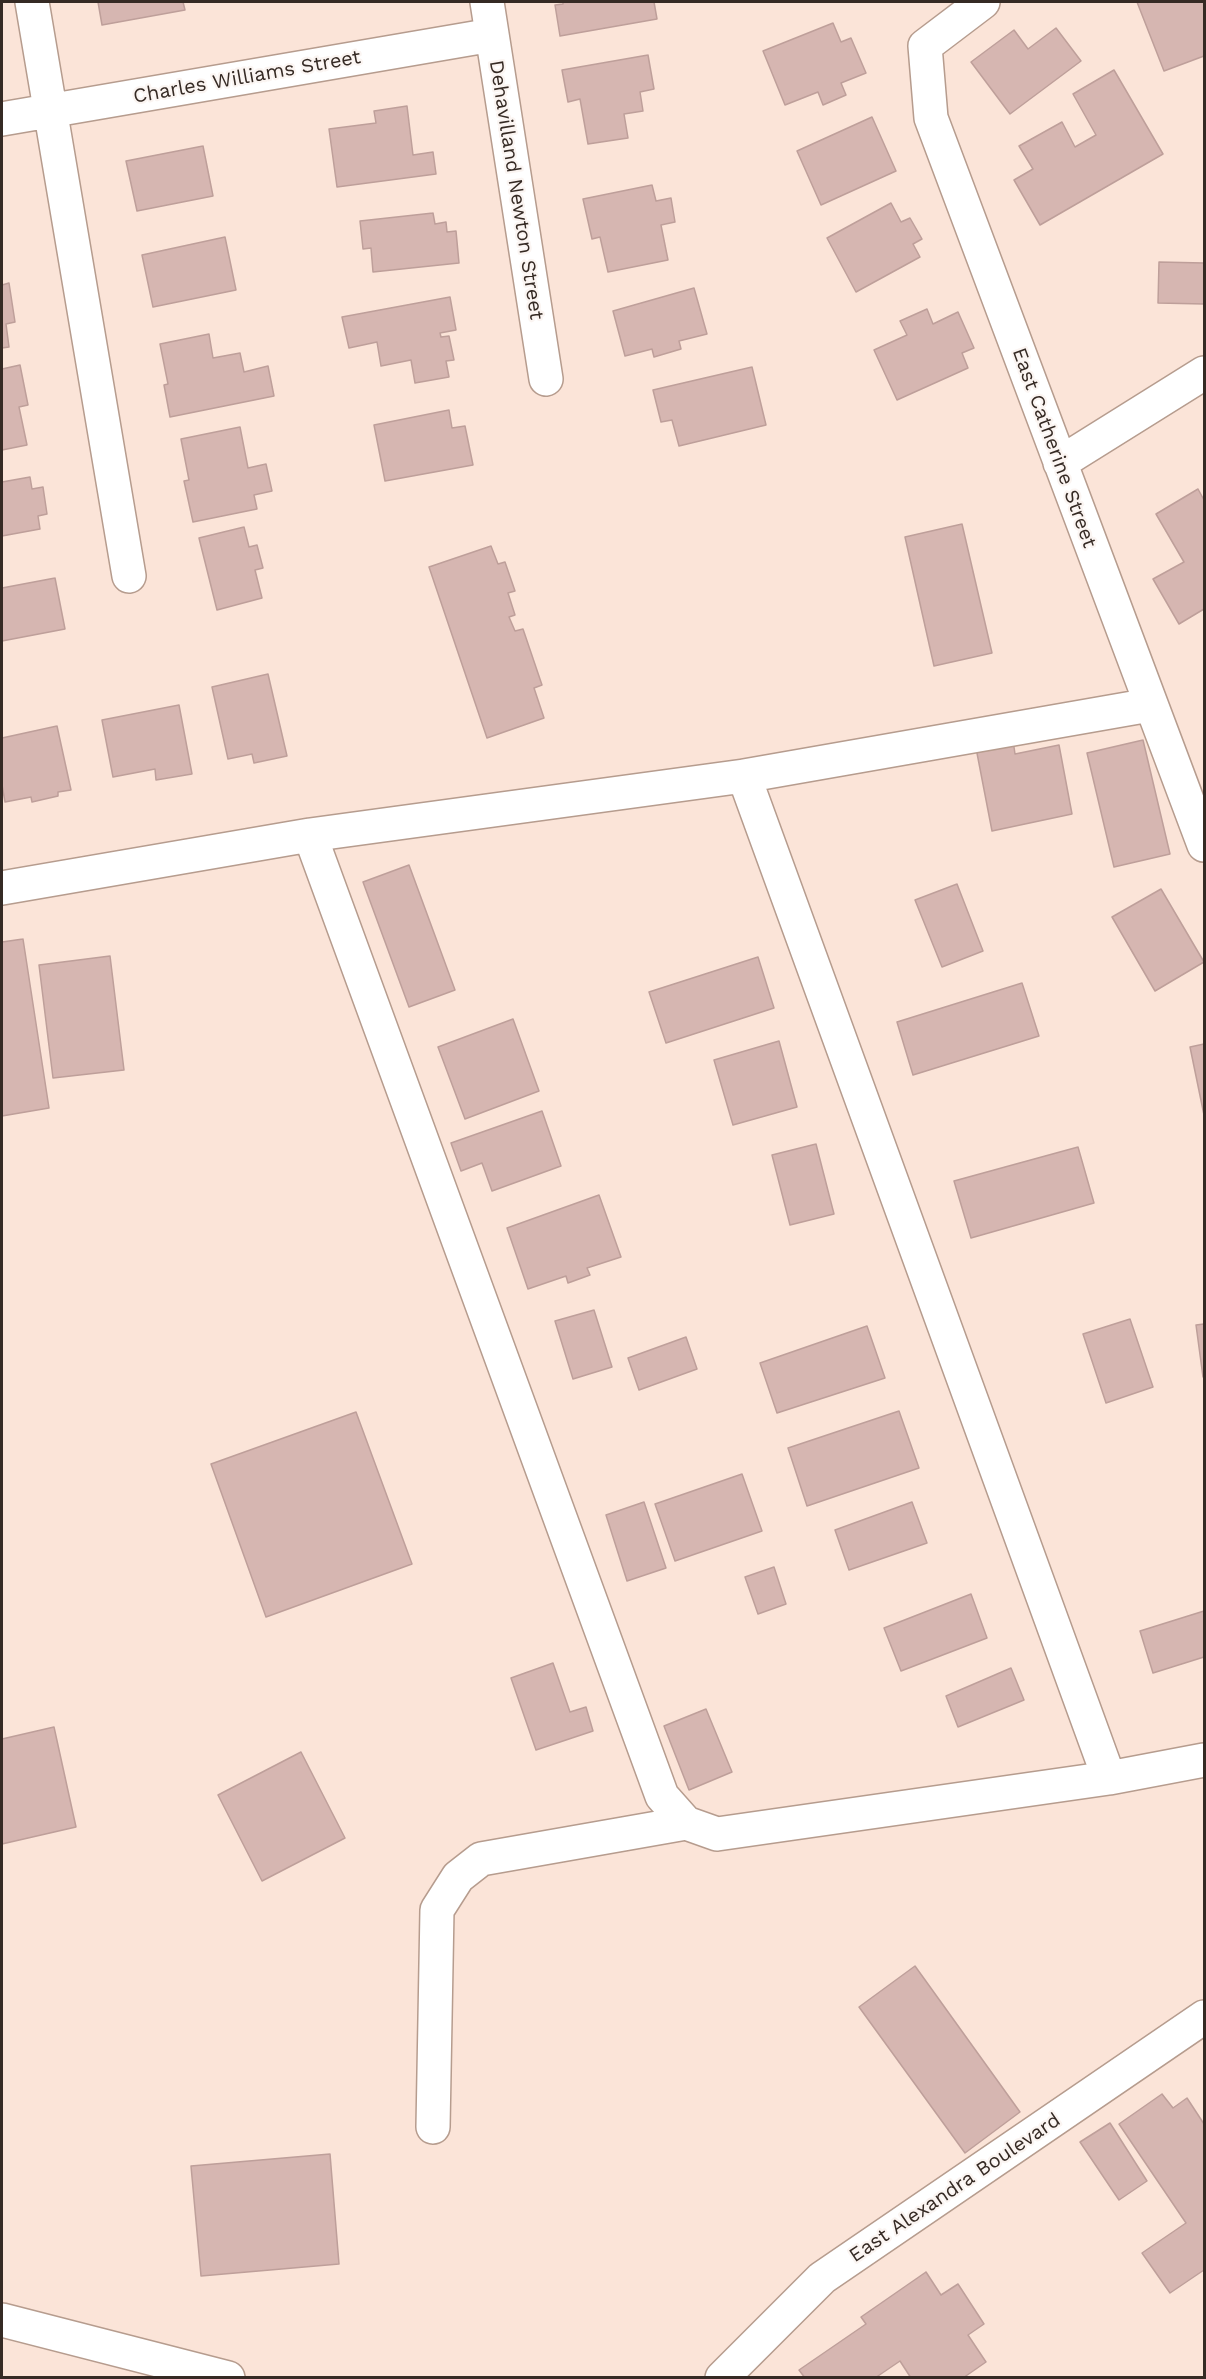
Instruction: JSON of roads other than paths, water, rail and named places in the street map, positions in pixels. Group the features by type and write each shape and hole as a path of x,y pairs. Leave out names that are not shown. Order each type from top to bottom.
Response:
{"street":[{"path":"32,2 129,576"},
{"name":"Dehavilland Newton Street","path":"487,2 546,379"},
{"name":"East Catherine Street","path":"983,2 925,46 931,118 1204,845"},
{"name":"Charles Williams Street","path":"2,118 492,35"},
{"path":"1060,464 1204,373"},
{"path":"2,888 310,835 744,776 1150,705"},
{"path":"744,776 1109,1778"},
{"path":"310,835 662,1796 686,1823 717,1834 1109,1778 1204,1760"},
{"path":"433,2127 437,1910 458,1877 481,1859 686,1823"},
{"name":"East Alexandra Boulevard","path":"722,2378 822,2278 1204,2017"},
{"path":"2,2320 228,2378"}]}
